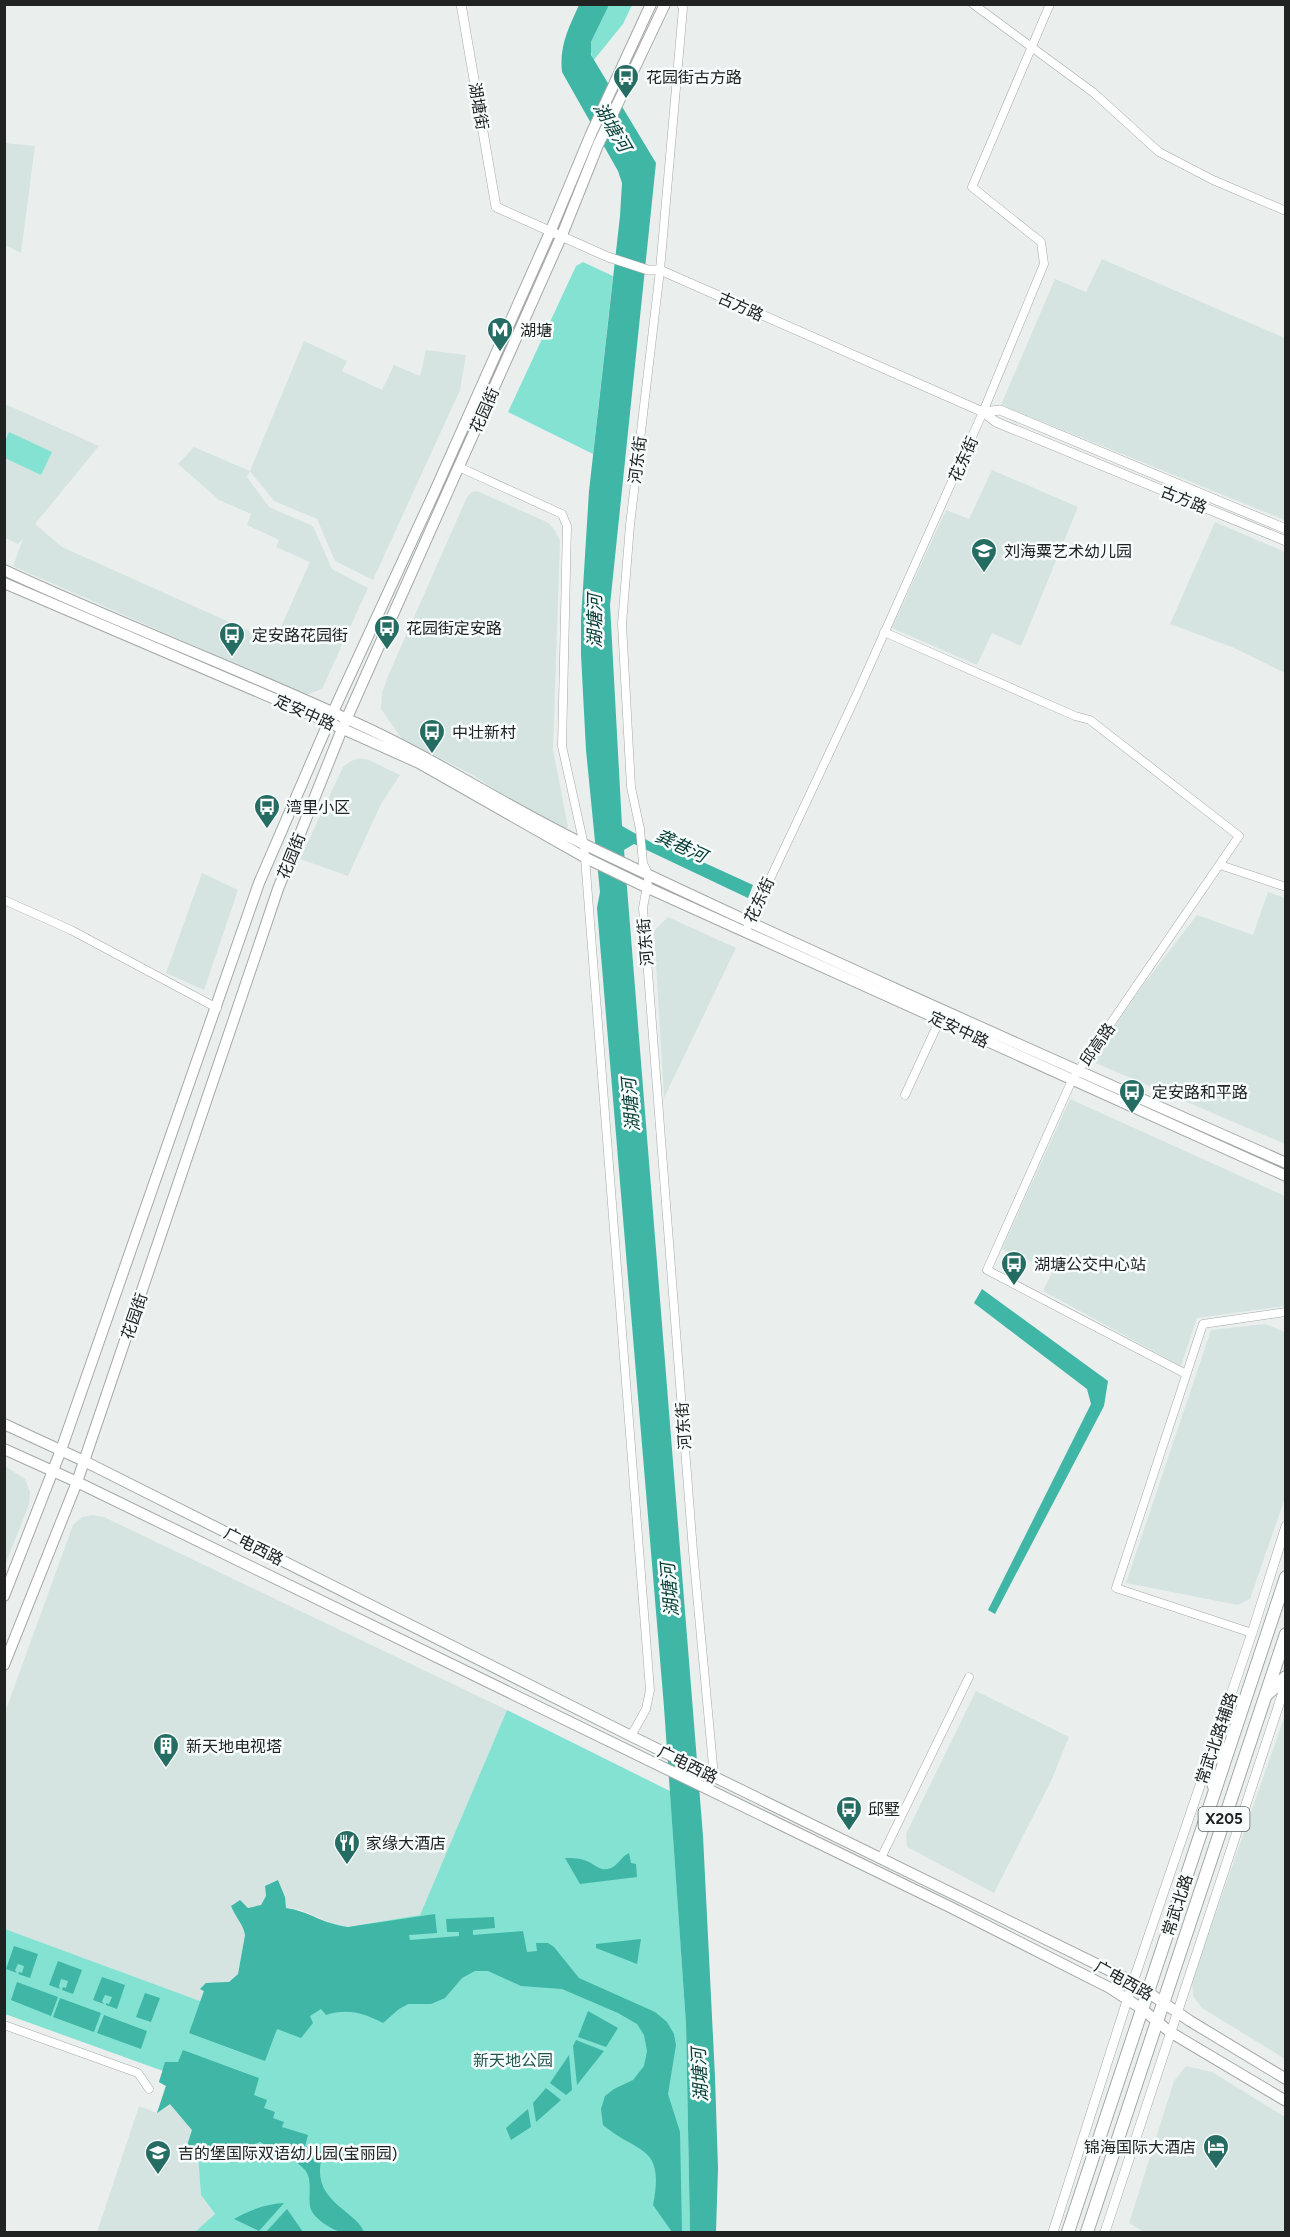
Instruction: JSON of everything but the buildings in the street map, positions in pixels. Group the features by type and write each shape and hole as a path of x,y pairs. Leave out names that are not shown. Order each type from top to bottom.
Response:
{"main road":[{"name":"花园街","path":"4,1665 77,1482 278,889 345,724 562,235 651,4"},
{"name":"花园街","path":"4,1596 61,1450 259,883 328,723 551,230 591,134 665,4"},
{"name":"定安中路","path":"4,570 333,712 345,724 589,853 648,888 747,927 1075,1075 1286,1176"},
{"name":"定安中路","path":"4,583 328,723 345,724"},
{"name":"定安中路","path":"589,853 638,866 649,875 747,927"},
{"name":"定安中路","path":"1075,1075 1286,1163"},
{"path":"4,1424 61,1450"},
{"path":"4,1449 53,1472"},
{"name":"广电西路","path":"61,1450 663,1752 1133,1982 1177,2013 1286,2079"},
{"name":"广电西路","path":"53,1472 955,1910 1110,1988 1142,2009 1170,2032"},
{"name":"常武北路","path":"1068,2232 1286,1577"},
{"name":"常武北路","path":"1087,2232 1286,1634"},
{"path":"1280,1651 1286,1666"},
{"path":"1265,1695 1286,1677"},
{"path":"1215,1789 1206,1764 1229,1747"},
{"path":"1170,2032 1286,2101"}],"street":[{"name":"湖塘街","path":"461,4 496,207"},
{"name":"河东街","path":"638,866 640,829 631,787 622,624 630,525 660,270 683,8 681,4"},
{"path":"973,4 1094,93 1159,152 1213,180 1286,210"},
{"name":"花东街","path":"747,927 984,412 1044,264 1041,242 972,186 1050,4"},
{"name":"古方路","path":"496,207 608,257 648,270 660,270 984,412 996,422 1286,541"},
{"name":"古方路","path":"984,412 1000,410 1286,529"},
{"path":"459,467 562,514 567,526 562,746 589,853 650,1690 646,1709 632,1736"},
{"name":"邱高路","path":"884,632 1075,716 1090,720 1239,836 1075,1075 987,1270 1185,1374"},
{"path":"1220,865 1286,887"},
{"name":"河东街","path":"649,875 643,908 693,1551 714,1776"},
{"path":"4,900 71,930 217,1008"},
{"path":"905,1095 942,1015"},
{"path":"1252,1633 1116,1588 1203,1324 1286,1312"},
{"name":"常武北路辅路","path":"1128,1999 1286,1526"},
{"path":"881,1858 969,1677"},
{"path":"1105,2232 1286,1683"},
{"path":"1053,2232 1128,1999"},
{"path":"4,2025 138,2073 149,2089"}],"shaded area":[{"path":"5,143 35,146 21,253 5,245"},
{"path":"1102,259 1285,338 1285,520 1001,405 1055,279 1086,292"},
{"path":"304,341 347,361 342,371 382,390 394,365 420,376 426,350 466,355 460,390 373,580 335,561 317,519 274,501 250,471"},
{"path":"5,404 99,446 35,524 62,547 274,642 310,562 276,547 279,540 247,525 251,514 219,500 178,464 194,447 250,471 247,477 269,507 313,526 332,569 368,588 322,689 306,695 13,566 23,539 18,544 5,538"},
{"name":"刘海粟艺术幼儿园","path":"992,470 1078,507 1021,646 992,633 977,665 892,628 946,510 969,519"},
{"path":"477,491 549,523 560,541 553,749 568,827 563,831 522,808 473,775 402,739 381,709 382,693 388,676 467,497"},
{"path":"1215,522 1285,552 1285,673 1232,647 1170,624"},
{"path":"360,758 400,775 381,804 348,876 300,859 343,767"},
{"path":"202,873 238,890 204,990 166,973"},
{"path":"1268,892 1285,898 1285,1144 1091,1061 1143,985 1197,915 1253,935"},
{"path":"668,917 736,948 664,1098 654,931"},
{"path":"1070,1099 1285,1196 1285,1306 1197,1318 1181,1366 1043,1291 1053,1271 1002,1249"},
{"path":"1265,1324 1285,1332 1286,1495 1250,1599 1238,1605 1126,1583 1211,1330"},
{"path":"5,1466 25,1479 30,1492 29,1505 5,1565"},
{"path":"93,1515 104,1517 507,1710 420,1915 358,1926 338,1926 301,1910 286,1908 285,1897 278,1880 265,1886 266,1896 261,1905 252,1908 243,1905 239,1923 245,1929 245,1935 238,1974 229,1982 201,1989 204,1990 200,2001 5,1929 4,1715 73,1525 82,1517"},
{"path":"976,1691 1069,1737 1052,1779 994,1893 907,1847 906,1834"},
{"path":"1285,1715 1285,2059 1202,2008 1193,1996 1192,1981"},
{"name":"锦海国际大酒店","path":"1186,2066 1212,2072 1285,2117 1285,2232 1144,2232 1129,2223 1174,2081"},
{"name":"吉的堡国际双语幼儿园(宝丽园)","path":"170,2104 192,2130 198,2156 201,2195 215,2215 195,2232 97,2232 139,2106 157,2113"}],"green space":[{"path":"609,5 632,5 623,24 593,61 591,42"},
{"path":"583,262 613,276 593,454 508,412 576,266"},
{"path":"9,432 52,452 41,475 5,458 5,441"},
{"name":"新天地公园","path":"507,1710 670,1791 686,2024 690,2232 195,2232 215,2214 201,2195 198,2156 187,2146 192,2130 170,2104 157,2113 166,2086 159,2082 163,2071 5,2014 5,1929 200,2001 204,1991 200,1989 206,1983 229,1982 327,1922 348,1927 420,1915"}],"water":[{"name":"湖塘河","path":"579,5 609,5 591,42 591,55 656,163 610,605 622,826 654,844 672,848 753,885 748,898 634,844 624,850 703,1836 718,2168 716,2232 690,2232 686,2024 664,1707 597,908 600,892 586,750 581,620 589,491 622,183 618,171 562,72 563,45"},
{"path":"982,1289 1108,1381 1104,1406 995,1614 988,1610 1091,1404 1087,1389 974,1303"},
{"path":"629,1853 631,1863 636,1864 637,1877 580,1884 565,1858 583,1860 599,1868 608,1869"},
{"path":"278,1880 285,1897 286,1908 340,1926 348,1927 435,1914 437,1933 409,1935 410,1940 459,1936 459,1932 447,1932 446,1919 494,1917 495,1928 473,1930 473,1935 523,1931 527,1952 537,1951 536,1943 548,1943 554,1947 579,1978 655,2012 667,2022 674,2034 676,2045 668,2094 680,2132 682,2232 672,2232 653,2205 656,2185 652,2161 638,2147 603,2125 601,2109 605,2096 633,2080 644,2066 647,2051 644,2035 637,2024 618,2013 562,1989 521,1986 488,1971 475,1971 462,1978 445,1998 431,2004 408,2004 383,2023 355,2013 341,2012 326,2015 321,2009 310,2016 313,2023 301,2038 277,2029 265,2061 189,2033 204,1991 200,1989 206,1983 229,1982 238,1974 245,1935 231,1906 240,1900 248,1908 261,1905 266,1896 265,1886"},
{"path":"641,1939 637,1964 596,1948 596,1944"},
{"path":"14,1946 38,1954 30,1978 18,1974 22,1973 24,1966 18,1964 15,1970 17,1973 6,1969"},
{"path":"58,1961 82,1970 73,1994 62,1990 63,1987 66,1988 68,1981 61,1979 60,1989 49,1985"},
{"path":"102,1977 125,1985 117,2009 106,2005 112,1997 105,1995 102,2001 104,2004 93,2000"},
{"path":"17,1982 58,1997 51,2016 11,2000"},
{"path":"145,1993 160,1998 151,2022 136,2017"},
{"path":"60,1998 101,2013 94,2032 53,2017"},
{"path":"588,2011 618,2028 606,2047 578,2037"},
{"path":"104,2015 147,2031 141,2049 97,2033"},
{"path":"576,2040 604,2051 577,2085 573,2046"},
{"path":"183,2050 259,2078 254,2095 267,2100 264,2108 275,2112 273,2118 284,2122 282,2127 308,2135 305,2146 323,2152 320,2171 323,2186 332,2199 361,2226 364,2232 341,2232 332,2229 318,2219 311,2210 310,2183 305,2170 290,2158 260,2142 215,2159 198,2156 187,2146 192,2130 170,2104 157,2113 166,2086 159,2082 165,2062 178,2062"},
{"path":"569,2055 572,2090 566,2095 550,2083"},
{"path":"546,2088 561,2100 536,2122 533,2103"},
{"path":"528,2109 531,2127 511,2140 506,2128"},
{"path":"284,2203 259,2231 234,2219 258,2208"},
{"path":"287,2209 303,2232 266,2232"}],"place":[{"name":"花园街古方路","path":"626,100"},
{"name":"湖塘","path":"500,353"},
{"name":"刘海粟艺术幼儿园","path":"984,574"},
{"name":"花园街定安路","path":"387,651"},
{"name":"定安路花园街","path":"232,658"},
{"name":"中壮新村","path":"432,755"},
{"name":"湾里小区","path":"267,830"},
{"name":"定安路和平路","path":"1132,1115"},
{"name":"湖塘公交中心站","path":"1014,1287"},
{"name":"新天地电视塔","path":"166,1769"},
{"name":"邱墅","path":"849,1832"},
{"name":"家缘大酒店","path":"347,1866"},
{"name":"锦海国际大酒店","path":"1216,2170"},
{"name":"吉的堡国际双语幼儿园(宝丽园)","path":"158,2176"}],"water label":[{"name":"龚巷河","path":"681,846"}]}
